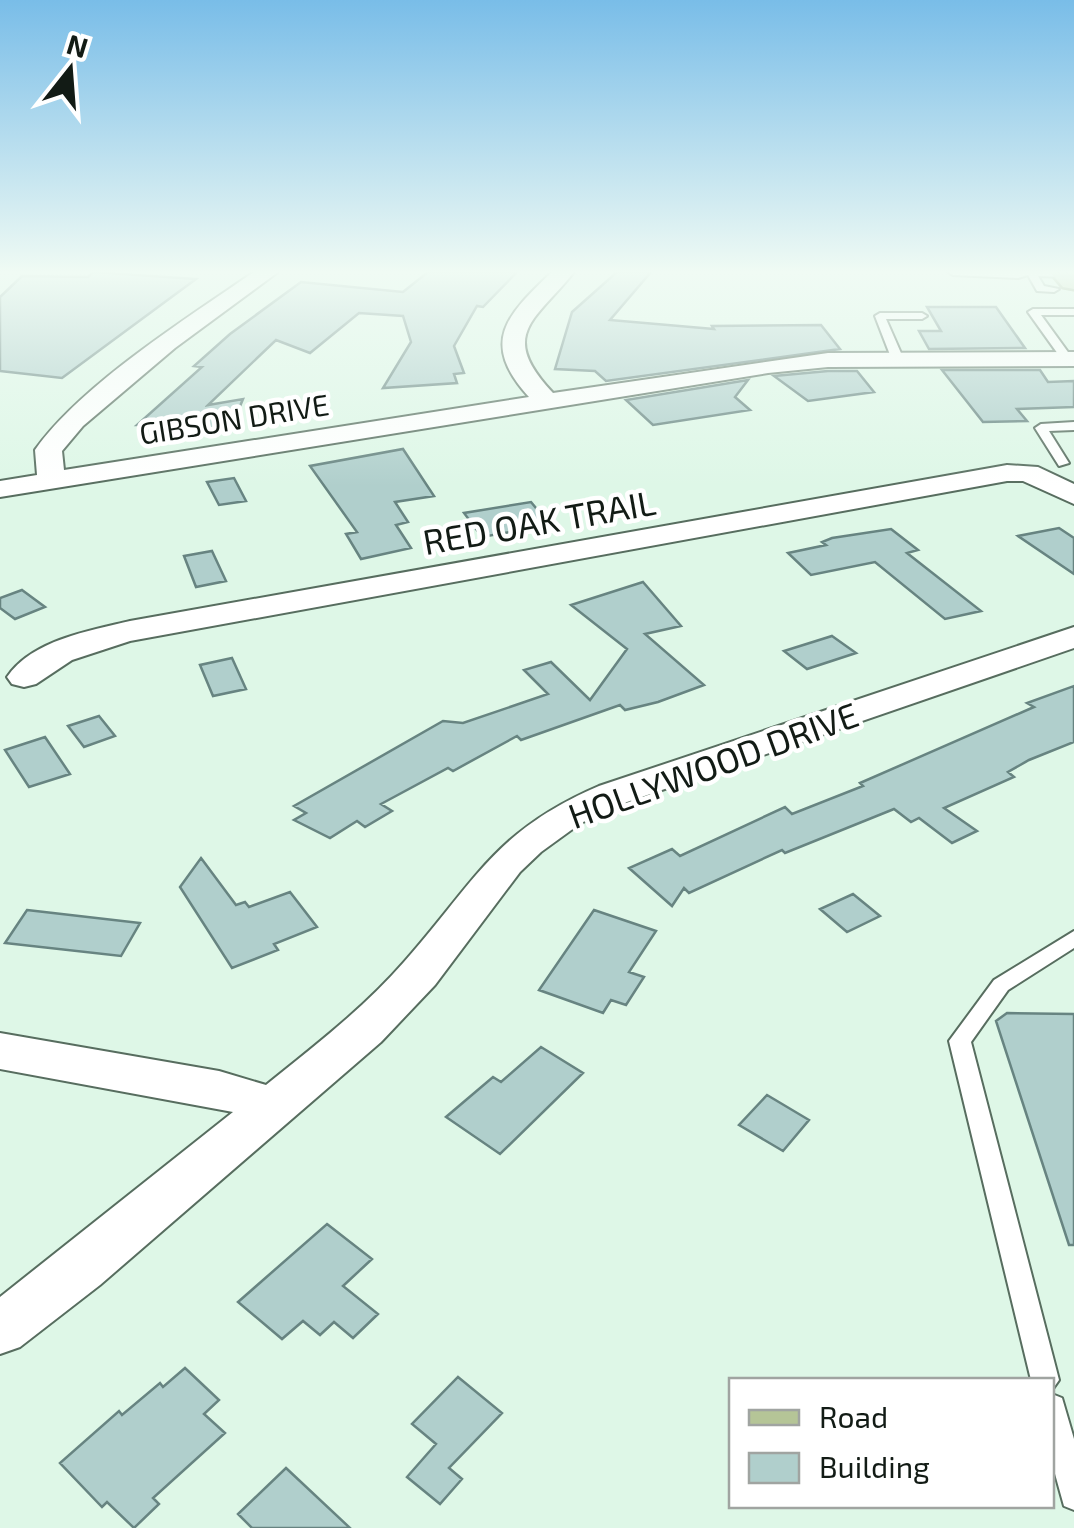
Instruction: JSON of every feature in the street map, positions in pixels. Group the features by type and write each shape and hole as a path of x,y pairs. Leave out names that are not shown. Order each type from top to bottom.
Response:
{"street":[{"path":"51,481 48,450 74,421 166,343"},
{"path":"511,343 518,370 546,400"},
{"name":"GIBSON DRIVE","path":"0,489 768,366 1071,359"},
{"name":"RED OAK TRAIL","path":"24,677 40,662 69,648 130,630 1006,473 1028,474 1074,495"},
{"name":"HOLLYWOOD DRIVE","path":"0,1330 82,1268 365,1030 419,974 506,862 568,814 776,736 934,687 1074,637"},
{"path":"0,1051 219,1090 252,1098 270,1110"}],"lane":[{"path":"891,343 898,360"},
{"path":"1028,474 1069,463 1041,428 1074,426"},
{"path":"1054,448 1074,448"},
{"path":"1044,1378 960,1041 1001,985 1074,938"},
{"path":"1054,1415 1074,1496"}],"building":[{"path":"0,343 109,343 62,378 0,371"},
{"path":"220,343 273,343 208,405 243,399 230,430 192,430 201,413 187,425 137,425 202,367 194,366"},
{"path":"285,343 322,343 310,353"},
{"path":"410,343 456,343 464,373 454,374 457,383 383,388"},
{"path":"563,343 835,343 840,349 606,381 595,371 555,369"},
{"path":"926,343 1022,343 1025,348 929,349"},
{"path":"942,370 1040,370 1048,382 1074,381 1074,407 1017,409 1027,421 983,422"},
{"path":"857,371 874,392 808,401 774,376"},
{"path":"748,380 735,397 750,410 653,425 626,400"},
{"path":"403,449 434,496 395,502 408,522 396,525 411,548 361,559 346,534 357,532 310,466"},
{"path":"234,478 246,501 219,505 207,482"},
{"path":"531,502 550,525 482,537 464,513"},
{"path":"1059,528 1074,538 1074,574 1018,536"},
{"path":"891,529 918,550 907,553 981,611 945,619 875,562 811,575 788,553 826,545 822,542 832,538"},
{"path":"212,551 226,581 196,587 184,556"},
{"path":"643,582 681,626 645,634 704,685 625,710 620,705 521,740 517,736 381,804 392,811 365,827 357,821 330,838 294,820 306,813 294,806 443,721 463,723 548,694 524,670 551,662 590,700 627,649 571,605"},
{"path":"22,590 45,607 15,619 0,608 0,598"},
{"path":"832,636 856,653 807,669 784,651"},
{"path":"232,658 246,689 213,696 200,665"},
{"path":"1074,686 1074,742 1029,760 1008,772 1014,777 944,808 977,831 952,843 919,818 911,822 894,809 785,853 782,850 689,893 684,888 672,906 629,868 672,849 680,856 785,807 792,814 863,786 860,783 1034,707 1027,703"},
{"path":"99,716 115,736 84,747 68,726"},
{"path":"45,737 70,774 29,787 5,750"},
{"path":"201,858 236,905 245,902 249,907 290,892 317,927 274,944 278,950 232,968 180,887"},
{"path":"853,894 880,916 847,932 820,909"},
{"path":"27,910 140,923 121,956 5,943"},
{"path":"594,910 656,931 629,972 644,977 626,1005 611,1000 603,1013 539,990"},
{"path":"1007,1013 1074,1014 1074,1245 1069,1245 996,1021"},
{"path":"541,1047 583,1073 500,1154 446,1117 493,1077 501,1082"},
{"path":"767,1095 809,1120 783,1151 739,1125"},
{"path":"327,1224 372,1259 343,1286 378,1314 353,1338 334,1322 320,1335 303,1321 282,1339 238,1302"},
{"path":"185,1368 219,1400 204,1414 225,1433 153,1498 159,1504 134,1528 107,1502 102,1507 60,1463 119,1411 122,1415"},
{"path":"458,1377 502,1413 449,1468 462,1479 440,1504 407,1477 436,1444 412,1424"},
{"path":"286,1468 350,1528 252,1528 238,1514"}]}
